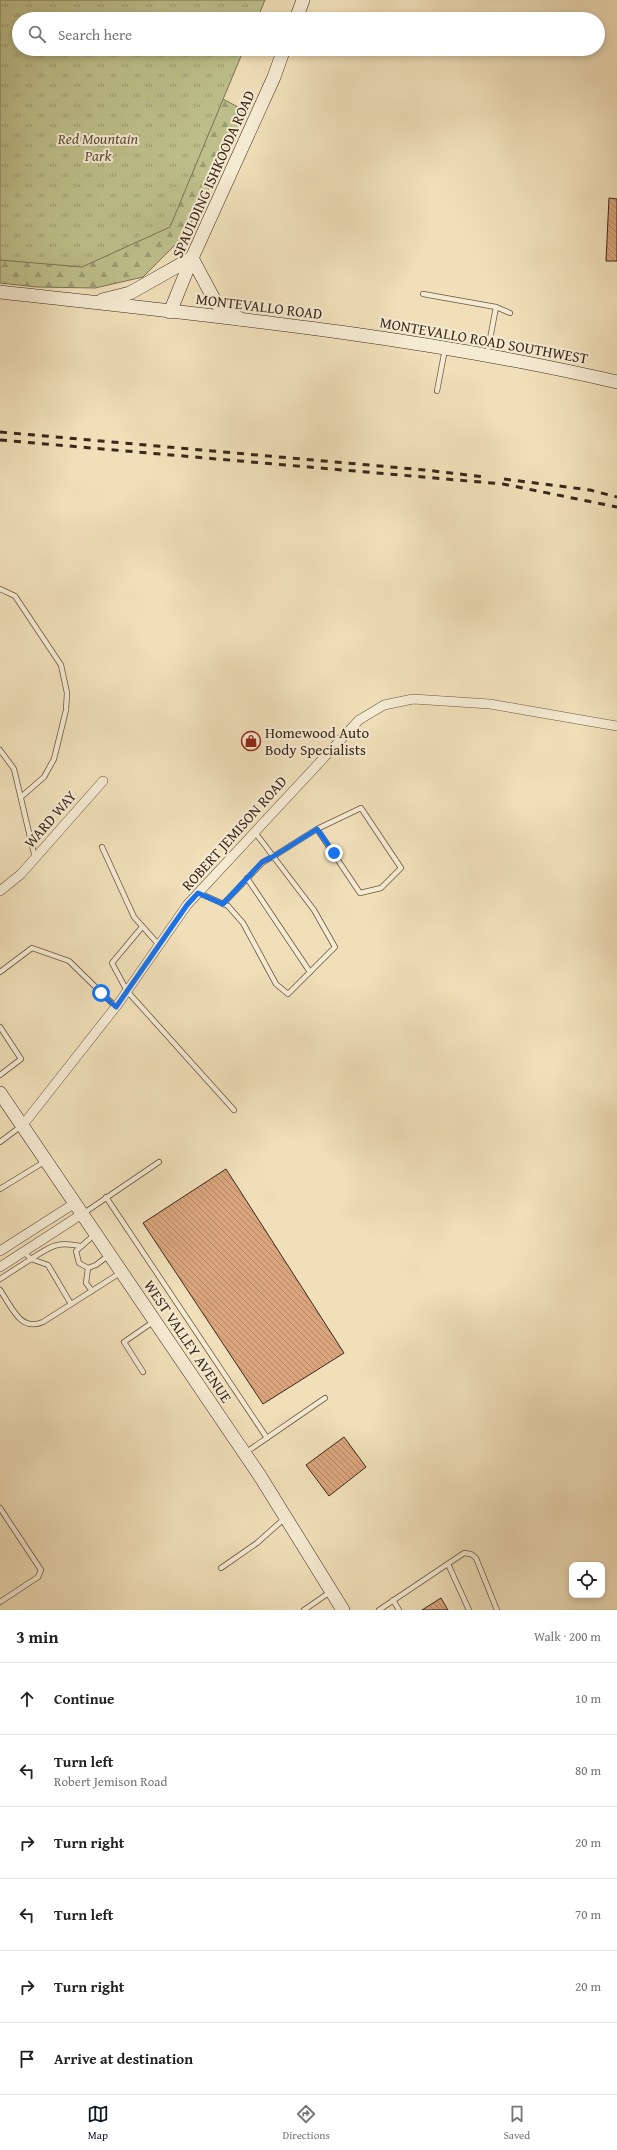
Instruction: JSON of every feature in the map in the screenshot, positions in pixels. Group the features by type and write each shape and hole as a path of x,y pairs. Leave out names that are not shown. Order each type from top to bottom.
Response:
{"street":[{"path":"299,12 303,0"},
{"name":"SPAULDING ISHKOODA ROAD","path":"170,312 192,258 274,78 282,56"},
{"path":"95,302 130,293 192,258 216,303 241,320"},
{"path":"0,292 170,312"},
{"name":"MONTEVALLO ROAD","path":"170,312 345,332"},
{"name":"MONTEVALLO ROAD SOUTHWEST","path":"345,332 559,368 617,382"},
{"name":"ROBERT JEMISON ROAD","path":"22,1126 116,1007 187,905 358,720 384,705 413,699 490,704 617,726"},
{"name":"WARD WAY","path":"0,891 21,874 103,781"},
{"name":"WEST VALLEY AVENUE","path":"0,1093 245,1454 286,1517 343,1610"},
{"path":"0,1251 75,1203"},
{"path":"0,1267 82,1214"}],"lane":[{"path":"423,294 496,307 510,312"},
{"path":"487,356 496,307"},
{"path":"437,391 446,349"},
{"path":"0,589 16,596 61,665 67,693 66,710 54,758 44,777 21,797"},
{"path":"0,750 14,769 35,858"},
{"path":"223,904 262,862 317,829 361,808 401,868 381,888 360,893 317,829"},
{"path":"198,893 223,904 243,923 276,984 288,994 335,947 314,910 254,831"},
{"path":"102,847 134,917 159,945"},
{"path":"248,878 310,972"},
{"path":"142,927 112,963 127,991 234,1110"},
{"path":"0,972 32,948 69,961 116,1007"},
{"path":"0,1027 21,1059 0,1075"},
{"path":"0,1142 22,1126"},
{"path":"0,1189 46,1161"},
{"path":"82,1214 159,1162"},
{"path":"106,1197 267,1438"},
{"path":"95,1234 76,1251 79,1263 88,1268 96,1266 109,1254"},
{"path":"0,1279 55,1244 66,1243 80,1246"},
{"path":"24,1252 31,1259 48,1265 71,1304"},
{"path":"88,1268 86,1283 92,1291"},
{"path":"0,1290 22,1322 34,1326 85,1296 121,1272"},
{"path":"143,1372 124,1342 154,1321"},
{"path":"245,1454 325,1398"},
{"path":"0,1508 41,1570 38,1576 0,1602"},
{"path":"221,1568 257,1543 286,1517"},
{"path":"379,1610 464,1553 471,1554 478,1563 497,1610"},
{"path":"448,1564 469,1610"},
{"path":"304,1610 332,1592"},
{"path":"393,1600 399,1610"}],"green space":[{"name":"Red Mountain Park","path":"0,0 12,12 12,56 144,56 247,112 185,235 143,277 95,288 37,287 0,283"},
{"name":"Red Mountain Park","path":"0,0 265,0 260,12 12,12 12,56 241,56 170,227 82,267 0,260"}],"building":[{"path":"609,198 617,199 617,261 606,261"},
{"path":"226,1169 344,1353 263,1404 143,1223"},
{"path":"344,1437 366,1467 329,1496 306,1465"},
{"path":"441,1598 448,1610 422,1610"}],"railway":[{"path":"0,432 425,470 485,477"},
{"path":"0,440 503,484 617,507"},
{"path":"504,479 590,490 617,497"}],"place":[{"name":"Homewood Auto Body Specialists","path":"251,741"}],"route":[{"path":"101,993 116,1007 187,905 198,893 223,904 262,862 317,829 334,853"}]}
